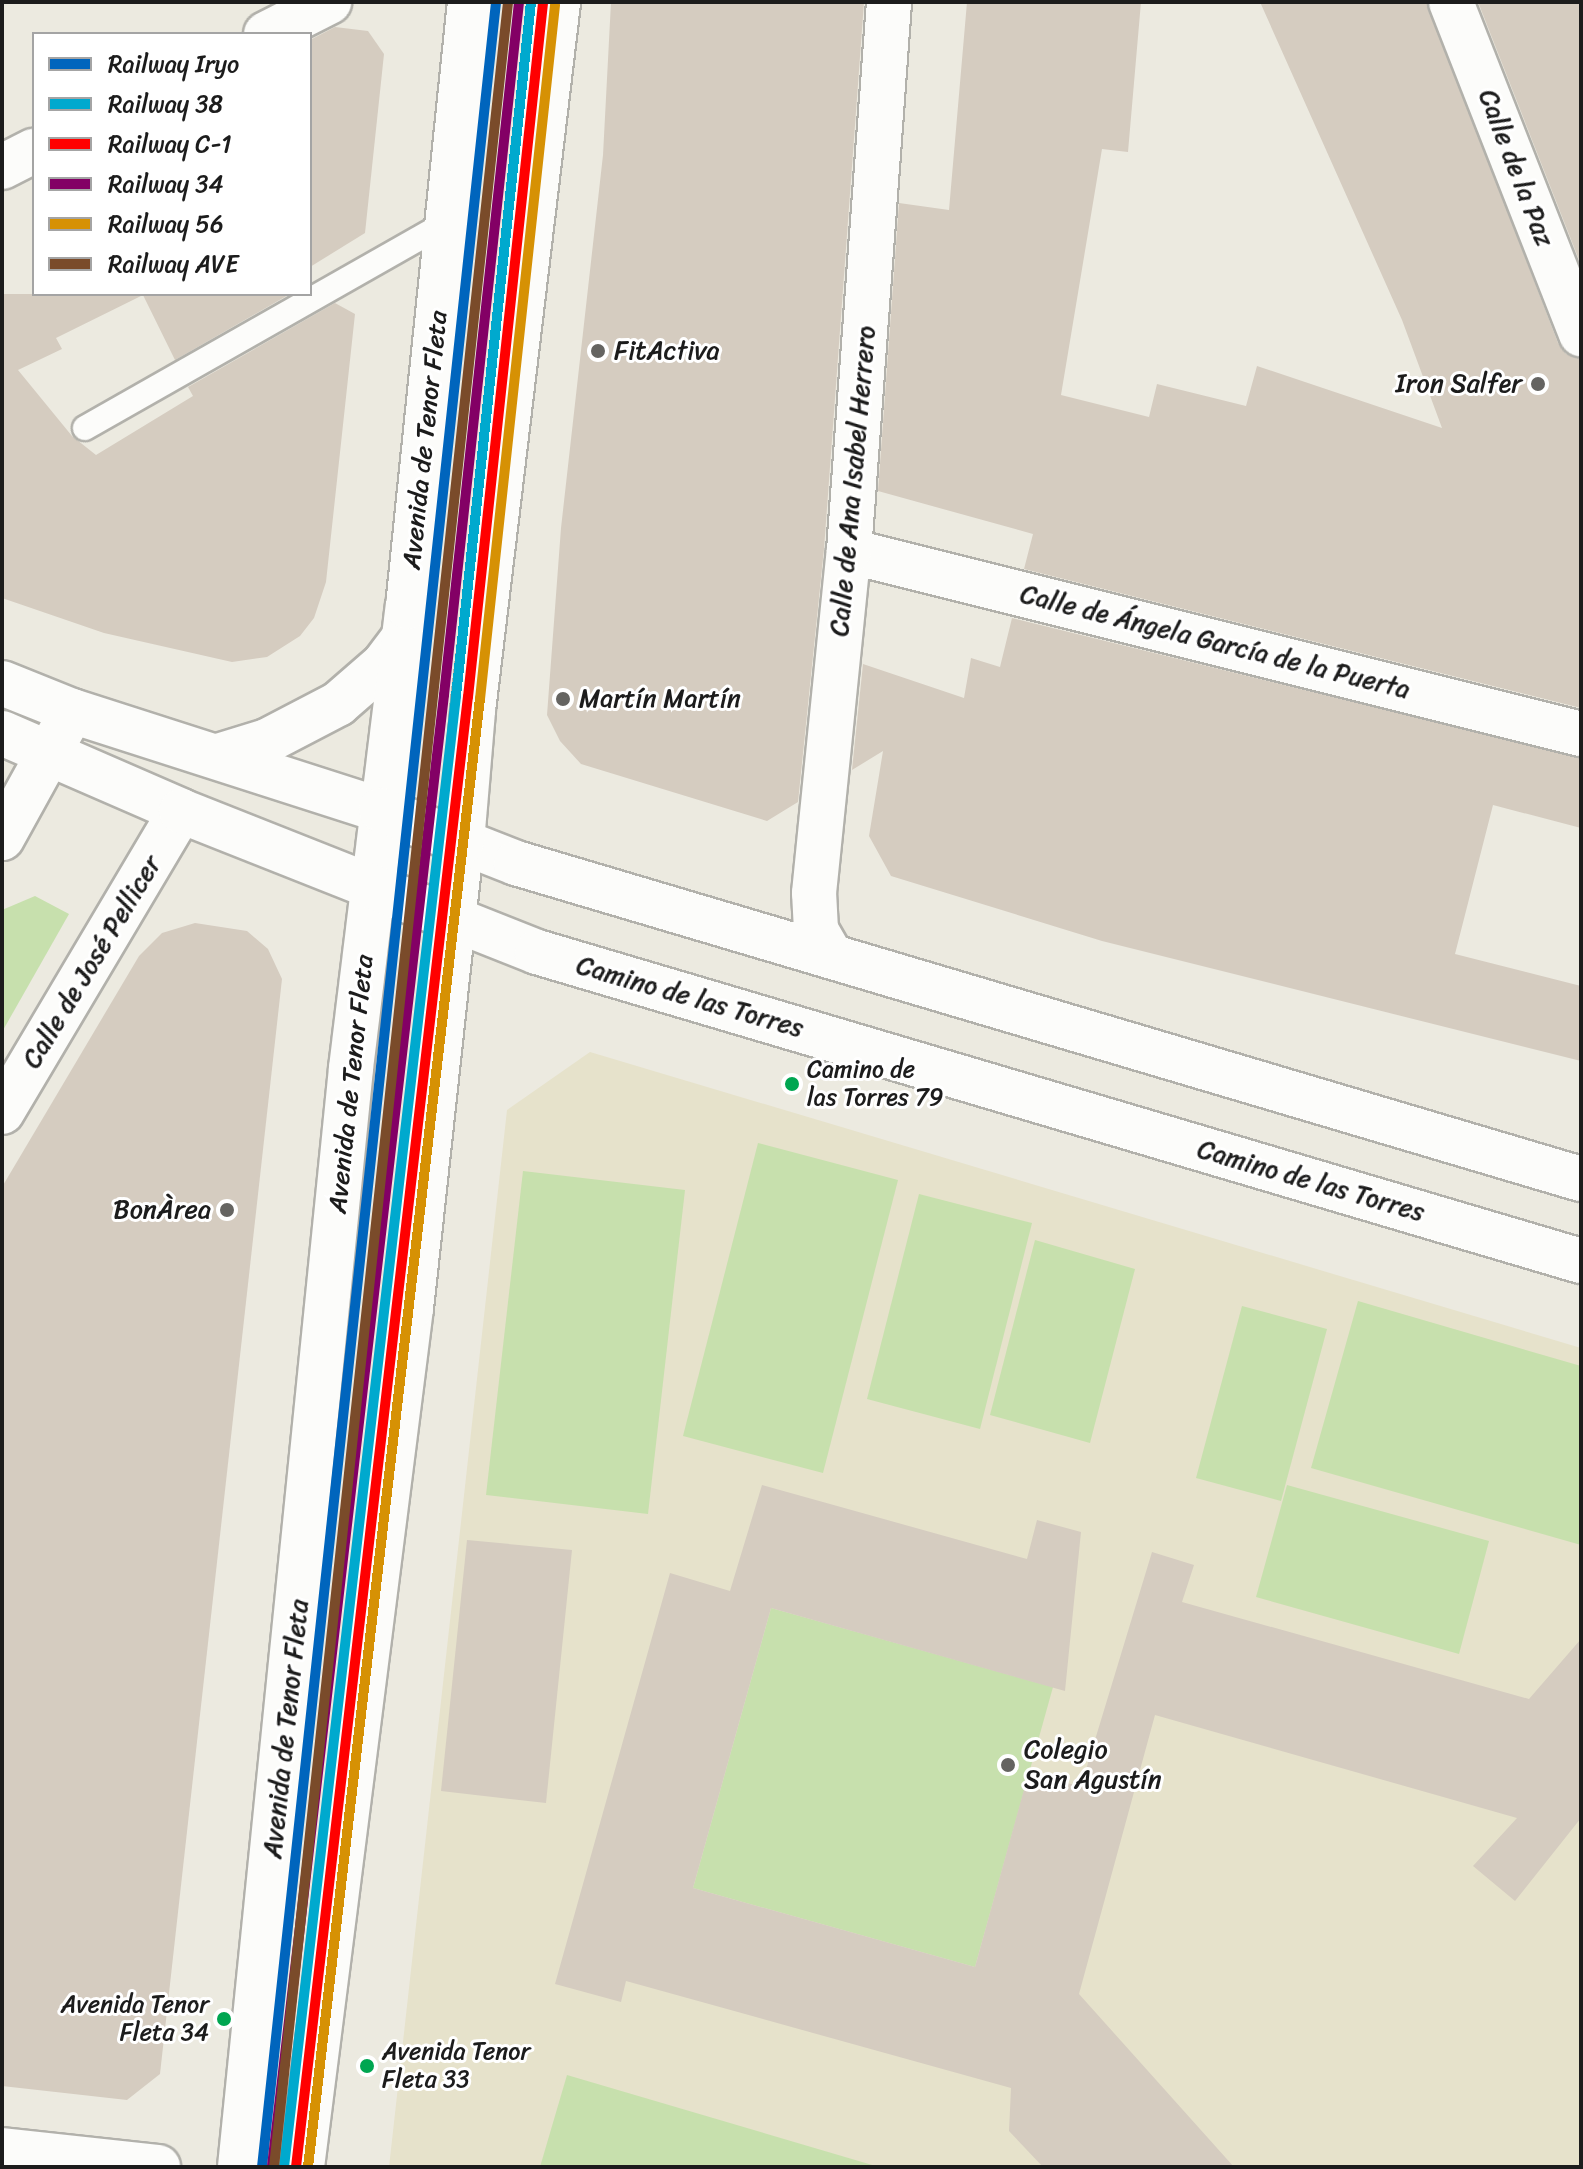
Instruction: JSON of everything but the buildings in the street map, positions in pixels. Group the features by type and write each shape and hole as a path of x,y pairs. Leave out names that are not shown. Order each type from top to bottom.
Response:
{"main road":[{"path":"270,32 329,2"},
{"name":"Avenida de Tenor Fleta","path":"240,2167 372,889 404,637 470,2"},
{"path":"297,2164 411,1308 462,842 473,710 558,2"},
{"name":"Calle de Ana Isabel Herrero","path":"831,956 816,930 814,893 849,551 889,2"},
{"name":"Calle de la Paz","path":"1451,2 1581,334"},
{"path":"2,167 32,152"},
{"name":"Calle de Ángela García de la Puerta","path":"849,551 1581,734"},
{"path":"218,756 267,741 338,704 384,664 404,637"},
{"path":"2,683 72,711 381,810 516,863 1581,1179"},
{"path":"2,838 51,756 72,711"},
{"name":"Camino de las Torres","path":"2,733 181,811 537,952 1581,1261"},
{"name":"Calle de José Pellicer","path":"2,1112 181,811"},
{"path":"2,2150 158,2167"}],"lane":[{"path":"85,428 447,222"}],"shaded area":[{"name":"Colegio San Agustín","path":"590,1052 1581,1348 1581,2167 389,2167 507,1110"}],"green space":[{"path":"35,896 69,914 2,1032 2,910"},
{"path":"758,1143 898,1180 823,1473 683,1436"},
{"path":"523,1171 685,1190 648,1514 486,1495"},
{"path":"919,1194 1032,1223 980,1429 867,1399"},
{"path":"1035,1240 1135,1269 1090,1443 990,1415"},
{"path":"1358,1301 1581,1366 1581,1545 1311,1468"},
{"path":"1242,1306 1327,1329 1281,1501 1196,1478"},
{"path":"1287,1485 1489,1541 1459,1654 1256,1597"},
{"path":"771,1608 1053,1687 975,1967 693,1888"},
{"path":"567,2075 879,2167 540,2167"}],"rail line":[{"name":"Iryo","path":"262,2167 496,2"},
{"name":"34","path":"272,2166 444,695 519,2"},
{"name":"38","path":"284,2167 456,696 531,2"},
{"name":"AVE","path":"274,2167 508,3"},
{"name":"C-1","path":"296,2167 468,697 543,3"},
{"name":"56","path":"308,2167 480,699 555,5"}],"place":[{"name":"FitActiva","path":"598,351"},
{"name":"Iron Salfer","path":"1538,384"},
{"name":"Martín Martín","path":"563,699"},
{"name":"Camino de las Torres 79","path":"792,1084"},
{"name":"BonÀrea","path":"227,1210"},
{"name":"Colegio San Agustín","path":"1008,1765"},
{"name":"Avenida Tenor Fleta 34","path":"224,2019"},
{"name":"Avenida Tenor Fleta 33","path":"367,2066"}]}
